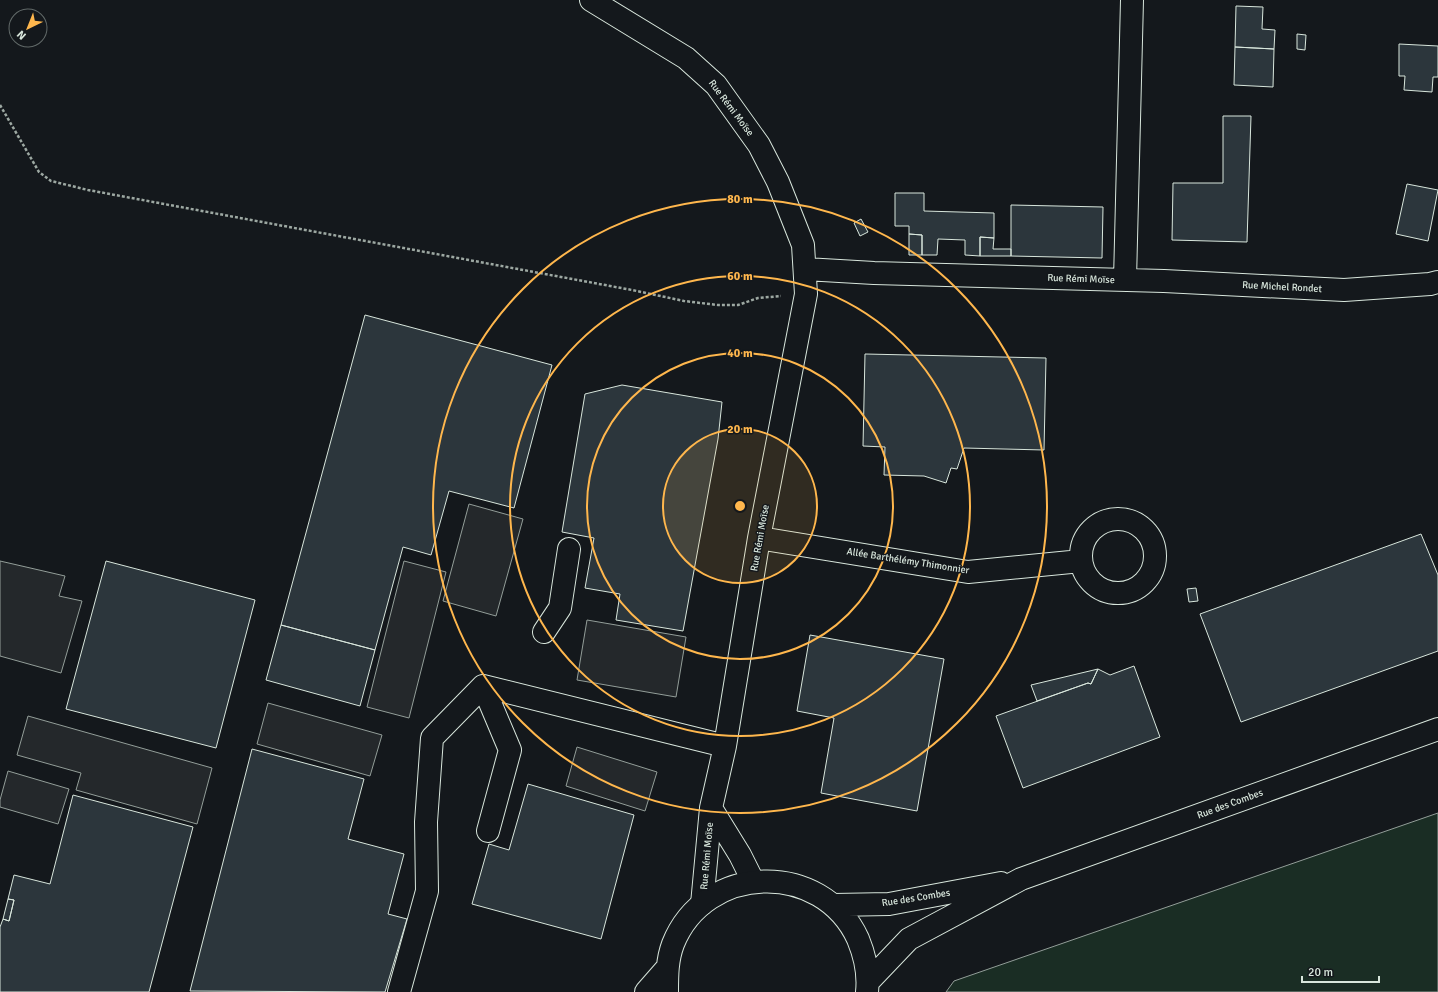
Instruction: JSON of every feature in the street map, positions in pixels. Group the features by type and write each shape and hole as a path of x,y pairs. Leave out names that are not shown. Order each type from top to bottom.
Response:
{"street":[{"name":"Rue Rémi Moïse","path":"591,0 686,58 716,85 759,145 778,182 803,245 806,294 759,538 725,746 711,808 702,904"},
{"name":"Rue Rémi Moïse","path":"805,269 874,273 1125,280 1132,0"},
{"name":"Rue Michel Rondet","path":"1125,280 1344,290 1430,284 1438,282"},
{"name":"Allée Barthélémy Thimonnier","path":"759,538 968,572 1081,561"},
{"path":"544,632 560,608 569,549"},
{"path":"483,686 725,746"},
{"path":"483,686 510,750 488,831"},
{"path":"399,992 427,891 426,822 432,738 483,686"},
{"name":"Rue des Combes","path":"868,987 909,939 1021,879 1438,729"},
{"name":"Rue Rémi Moïse","path":"711,808 740,855 753,881"},
{"name":"Rue des Combes","path":"834,905 889,904 1021,879"},
{"path":"667,992 667,968 673,944 682,928 702,904 726,889 753,881 781,881 809,889 834,905 852,927 864,953 868,987"},
{"path":"646,992 667,968"}],"path":[{"path":"0,105 39,172 51,181 88,190 632,290 684,301 718,305 738,305 758,298 806,294"}],"green space":[{"path":"1438,813 1438,992 946,992 954,981"}],"shaded area":[{"path":"469,504 523,519 496,616 443,601"},
{"path":"0,561 65,576 59,596 82,601 61,673 0,656"},
{"path":"404,561 446,572 409,718 367,707"},
{"path":"587,620 686,637 676,697 577,680"},
{"path":"268,703 382,735 370,776 257,744"},
{"path":"28,716 212,768 197,824 76,790 81,773 17,755"},
{"path":"577,747 657,772 645,811 566,786"},
{"path":"8,771 69,789 58,824 0,807 0,800"}],"building":[{"path":"1236,6 1263,7 1262,29 1275,30 1274,49 1235,47"},
{"path":"1297,34 1306,35 1305,50 1297,49"},
{"path":"1399,44 1438,46 1438,77 1433,77 1432,92 1404,90 1405,76 1399,76"},
{"path":"1235,47 1274,49 1273,87 1234,85"},
{"path":"1223,116 1251,116 1247,242 1172,240 1173,183 1223,183"},
{"path":"1407,184 1438,190 1428,241 1396,234"},
{"path":"895,193 924,193 924,211 994,213 994,238 980,237 980,256 965,255 965,240 938,239 937,255 922,255 922,235 909,234 909,226 895,226"},
{"path":"1011,205 1103,207 1102,258 1011,256"},
{"path":"861,219 868,232 860,236 854,223"},
{"path":"909,234 922,235 922,255 909,255"},
{"path":"980,237 994,238 993,249 1011,249 1011,256 980,256"},
{"path":"365,315 552,365 514,508 449,491 431,555 403,547 375,650 281,625"},
{"path":"865,354 1046,358 1044,450 964,448 957,469 951,468 946,483 924,476 884,475 885,447 863,446"},
{"path":"622,385 722,402 718,439 683,631 616,620 620,594 585,588 594,538 562,532 585,394"},
{"path":"1421,534 1438,575 1438,651 1241,722 1200,614"},
{"path":"106,561 255,600 216,748 66,709"},
{"path":"1196,588 1198,601 1189,602 1187,589"},
{"path":"281,625 375,650 360,706 266,680"},
{"path":"810,635 944,659 917,811 821,793 834,718 797,711"},
{"path":"1134,666 1160,737 1023,788 996,716 1088,683 1091,684 1098,669 1110,675"},
{"path":"1098,669 1091,684 1088,683 1037,701 1031,685"},
{"path":"252,749 364,779 348,839 404,854 388,914 407,919 385,992 190,991"},
{"path":"528,784 634,815 601,939 472,904 489,844 509,850"},
{"path":"73,795 193,827 149,992 0,992 0,927 3,919 9,921 14,900 8,899 14,875 50,884"},
{"path":"8,899 14,900 9,921 3,919"}]}
